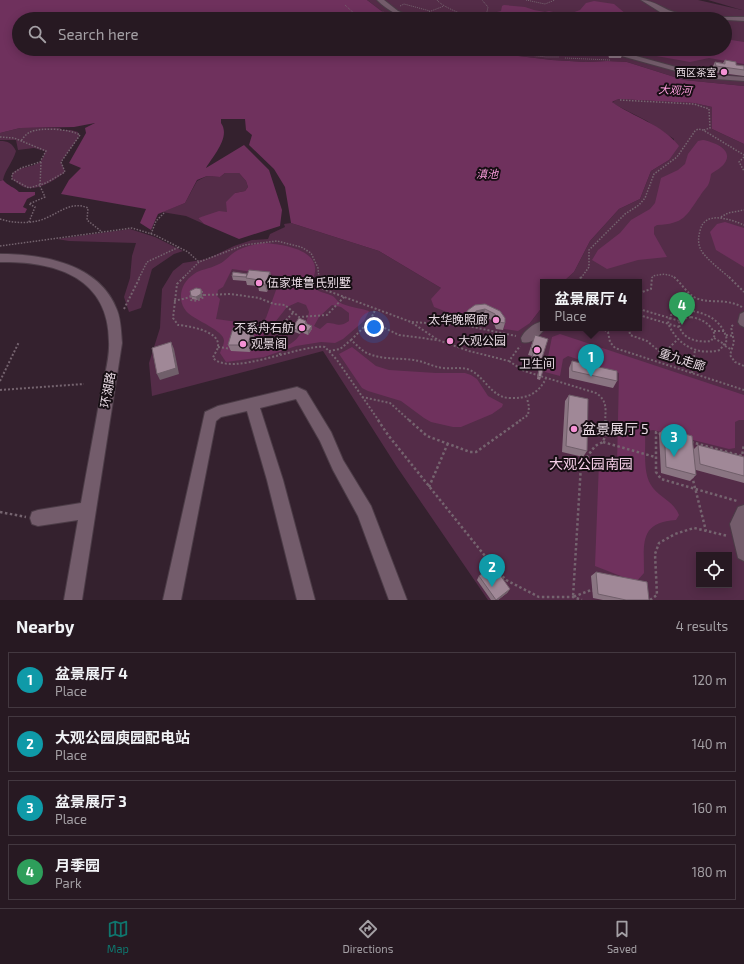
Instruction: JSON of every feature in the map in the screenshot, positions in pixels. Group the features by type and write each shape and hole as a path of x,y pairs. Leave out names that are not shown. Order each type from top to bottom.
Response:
{"street":[{"path":"380,0 396,12"},
{"path":"644,0 654,1 663,12"},
{"path":"732,18 744,19"},
{"path":"629,56 701,76 744,79"},
{"name":"环湖路","path":"0,258 34,260 58,264 76,272 91,282 102,294 110,308 114,324 116,343 73,600"},
{"path":"526,338 540,327"},
{"path":"172,600 210,417 218,412 297,393 302,395 326,437 338,465 365,512 398,600"},
{"path":"252,404 281,500 306,600"},
{"path":"38,518 88,510"},
{"path":"743,546 738,524 744,513"}],"path":[{"path":"437,0 444,6 459,12"},
{"path":"482,0 488,7 487,12"},
{"path":"526,0 545,4 555,0"},
{"path":"400,6 404,4 430,11 444,6"},
{"path":"345,5 353,12"},
{"path":"542,56 573,59 612,60"},
{"path":"580,279 588,267 589,250 625,214 639,205 645,198 654,174 669,164 676,157 694,131 698,129 703,130 710,128 709,109 694,104 620,100"},
{"path":"0,137 6,136 46,151 44,158 40,162 20,168 15,171 11,177 29,188 40,186 65,172 61,162 80,134 71,130 40,131 29,133 21,141"},
{"path":"703,130 744,156 739,162 744,171"},
{"path":"29,222 35,207 29,204 45,197 40,186 40,162"},
{"path":"0,219 15,222 29,222 48,218 64,208 81,204 89,210 86,218 87,220 102,232"},
{"path":"722,217 728,213 744,210"},
{"path":"151,234 156,221 164,213"},
{"path":"744,225 722,217 710,218 703,221 699,230 698,245 702,252 744,292"},
{"path":"0,246 132,228 151,234 179,247 188,252 199,262"},
{"path":"438,340 411,322 323,289 320,284 316,259 311,253 288,242 277,241 253,243 234,248 215,257 199,262 177,284 173,318 178,325 194,327 211,334 217,339 218,347 213,358 222,364 233,364 256,360 316,346 322,346 329,351 337,360 388,435 493,566 506,580 539,597 573,597 582,600"},
{"path":"124,309 147,262 179,247"},
{"path":"642,292 651,289 651,280 653,276 664,274 681,282 689,293 701,300 728,300 744,309"},
{"path":"174,301 191,297 190,295 197,291 204,292 204,294 232,294 268,300 274,304 276,303 282,306 285,305 299,317 312,317 318,314 327,315 344,297"},
{"path":"191,297 191,300 197,301 204,298 204,294"},
{"path":"329,351 340,349 351,340 370,321 376,308"},
{"path":"642,310 680,322"},
{"path":"678,310 692,310 707,315 714,319 725,331 725,345 717,351 710,352 695,350 677,340 670,331 668,324 669,318 678,310"},
{"path":"280,355 277,340 282,324 285,319 293,313"},
{"path":"642,316 679,327 686,337 697,342 707,343 714,338"},
{"path":"679,327 680,322 686,318 697,318 707,323 714,331 714,338"},
{"path":"370,321 399,335 438,340 469,351 509,361 524,371 596,393 602,398 606,406 605,436 603,442 595,446 581,465 576,515 573,597"},
{"path":"741,321 731,327 734,336 730,357 738,364 744,366"},
{"path":"411,322 468,326 526,338 509,361"},
{"name":"重九走廊","path":"606,331 608,332 610,342 615,348 744,390"},
{"path":"629,331 630,335 647,341 659,351 666,351 677,340"},
{"path":"714,331 725,331"},
{"path":"726,335 734,336"},
{"path":"714,338 732,350"},
{"path":"248,350 277,340"},
{"path":"351,340 364,352 385,357 418,361 442,368 467,369 480,376 494,392 503,398 527,398 536,394 544,385 546,378"},
{"path":"0,381 19,342"},
{"path":"218,347 234,349"},
{"path":"692,373 695,350"},
{"path":"0,390 84,384"},
{"path":"362,396 390,404 427,436 470,452 476,452 528,415 529,407 527,398"},
{"path":"662,434 656,432 656,472 661,479 744,503"},
{"path":"689,449 689,441 742,456 744,459"},
{"path":"603,442 656,457"},
{"path":"429,487 448,443"},
{"path":"742,456 744,444"},
{"path":"692,473 694,488 706,531"},
{"path":"0,512 16,516 38,518"},
{"path":"650,600 657,596 655,554 659,543 675,534 694,528 706,531 743,546"},
{"path":"573,597 591,590 598,592"}],"green space":[{"path":"367,0 698,0 742,10 708,0 744,0 744,86 684,80 627,62 586,62 518,56 732,56 732,12 383,12"},
{"name":"大观公园南园","path":"617,99 694,103 712,107 712,129 744,144 744,600 488,600 397,467 323,351 152,396 149,363 160,328 162,289 173,271 183,263 207,259 234,246 252,240 268,239 270,234 285,227 284,224 291,223 379,251 441,288 462,318 468,310 472,308 530,323 540,310 540,331 642,331 642,279 566,279 574,272 590,241 619,209 640,199 651,171 669,160 674,139 647,121 612,103"},
{"path":"20,128 60,128 62,130 78,132 79,137 61,162 65,172 58,178 34,188 20,185 12,179 12,174 15,171 34,165 41,161 45,151 34,148 18,150 16,140 0,140 0,133"},
{"path":"0,141 10,143 16,151 3,180 0,181"},
{"path":"225,173 239,173 246,181 248,187 245,191 235,193 227,212 198,218 204,224 186,216 162,212 185,203 197,181 207,176 220,177"},
{"path":"130,229 155,237 183,251 174,254 152,269 141,308 129,312 124,297 130,278 132,256 136,243 69,241 57,239"}],"water":[{"name":"滇池","path":"0,0 367,0 383,12 12,12 12,56 518,56 586,62 627,62 684,80 744,86 744,144 712,129 712,107 694,103 618,99 612,102 656,126 672,138 679,146 669,160 651,171 640,199 619,209 590,241 574,272 566,279 540,279 540,310 530,323 518,331 504,329 505,320 472,308 464,314 462,318 434,307 431,299 441,288 379,251 291,223 285,187 274,169 249,145 252,135 246,130 245,119 221,119 224,134 220,146 206,168 244,145 269,170 282,210 280,226 239,239 204,224 198,218 219,211 227,212 226,202 235,193 245,191 248,187 246,181 239,173 225,173 220,177 207,176 197,180 185,203 158,214 151,230 140,223 146,209 61,194 69,180 81,168 69,163 86,133 85,128 95,123 74,127 20,128 0,133"},
{"path":"594,1 614,4 624,12 574,12 580,10 586,3"},
{"path":"504,5 525,7 545,12 497,12 501,11 502,6"},
{"path":"732,40 744,42 744,64 709,58 690,62 656,56 732,56"},
{"path":"703,140 722,148 727,155 727,159 720,168 711,174 707,186 683,218 673,223 657,225 654,227 654,234 667,257 638,260 607,269 592,260 598,250 620,233 631,220 650,209 655,203 661,178 678,170 685,164 688,154 698,141"},
{"path":"3,180 19,192 35,192 35,195 27,199 23,207 27,209 25,213 0,213 0,181"},
{"path":"725,222 744,228 744,267 716,250 710,232 717,224"},
{"path":"263,243 287,246 310,257 314,264 315,272 312,283 314,287 319,291 333,296 342,304 369,311 364,321 343,339 335,343 321,342 296,346 264,357 226,362 220,353 224,342 223,337 220,333 188,313 182,303 181,292 185,282 199,271 223,262 239,250","holes":["232,269 281,276 266,318 260,325 216,319 220,299 217,296 218,290 223,287","298,302 306,305 309,312 301,334 291,343 278,349 263,351 253,350 252,345 268,331 287,307","332,305 341,307 349,313 349,321 346,323 340,325 327,323 320,329 314,326 319,317"]},
{"path":"560,334 744,395 744,420 735,422 735,448 729,449 653,430 647,431 645,434 645,462 647,476 653,488 671,503 679,515 676,520 655,525 646,536 644,544 644,573 636,582 595,566 599,462 617,465 619,373 568,356 563,359 560,376 545,372 552,337"},
{"path":"352,347 376,366 389,370 465,373 471,375 477,379 488,396 503,404 502,407 492,414 461,427 453,427 431,422 401,401 362,388 339,354"}],"building":[{"path":"725,60 736,62 736,65 744,66 744,70 716,66 715,62 725,64"},
{"path":"249,270 270,272 265,285 258,284 259,280 246,278"},
{"path":"233,272 247,274 246,277 232,276"},
{"path":"196,288 201,289 201,294 196,297 191,296 190,291"},
{"path":"485,304 500,311 505,318 505,323 498,322 495,314 485,309 476,311 473,316 466,313 475,305"},
{"path":"299,318 312,326 308,331 301,329 299,331 292,328"},
{"path":"233,328 252,329 248,345 228,345"},
{"name":"卫生间","path":"535,335 548,339 541,361 532,358 534,349 531,348"},
{"path":"171,342 176,368 157,374 152,348"},
{"path":"572,361 617,371 617,381 572,371"},
{"path":"539,369 543,370 541,377 538,376"},
{"name":"盆景展厅 5","path":"569,395 588,399 587,451 566,446"},
{"path":"664,428 692,436 696,475 666,467"},
{"path":"698,445 744,457 744,476 700,464"},
{"path":"493,565 510,589 496,600 479,576"},
{"path":"596,572 647,582 649,600 626,600 598,594"}],"place":[{"name":"西区茶室","path":"724,72"},
{"name":"伍家堆鲁氏别墅","path":"259,283"},
{"name":"太华晚照廊","path":"496,320"},
{"name":"月季园","path":"682,325"},
{"name":"不系舟石舫","path":"302,328"},
{"name":"大观公园","path":"450,341"},
{"name":"观景阁","path":"243,344"},
{"name":"卫生间","path":"537,350"},
{"name":"盆景展厅 4","path":"591,377"},
{"name":"盆景展厅 5","path":"574,429"},
{"name":"盆景展厅 3","path":"674,457"},
{"name":"大观公园庾园配电站","path":"492,587"}],"water label":[{"name":"大观河","path":"675,90"}]}
